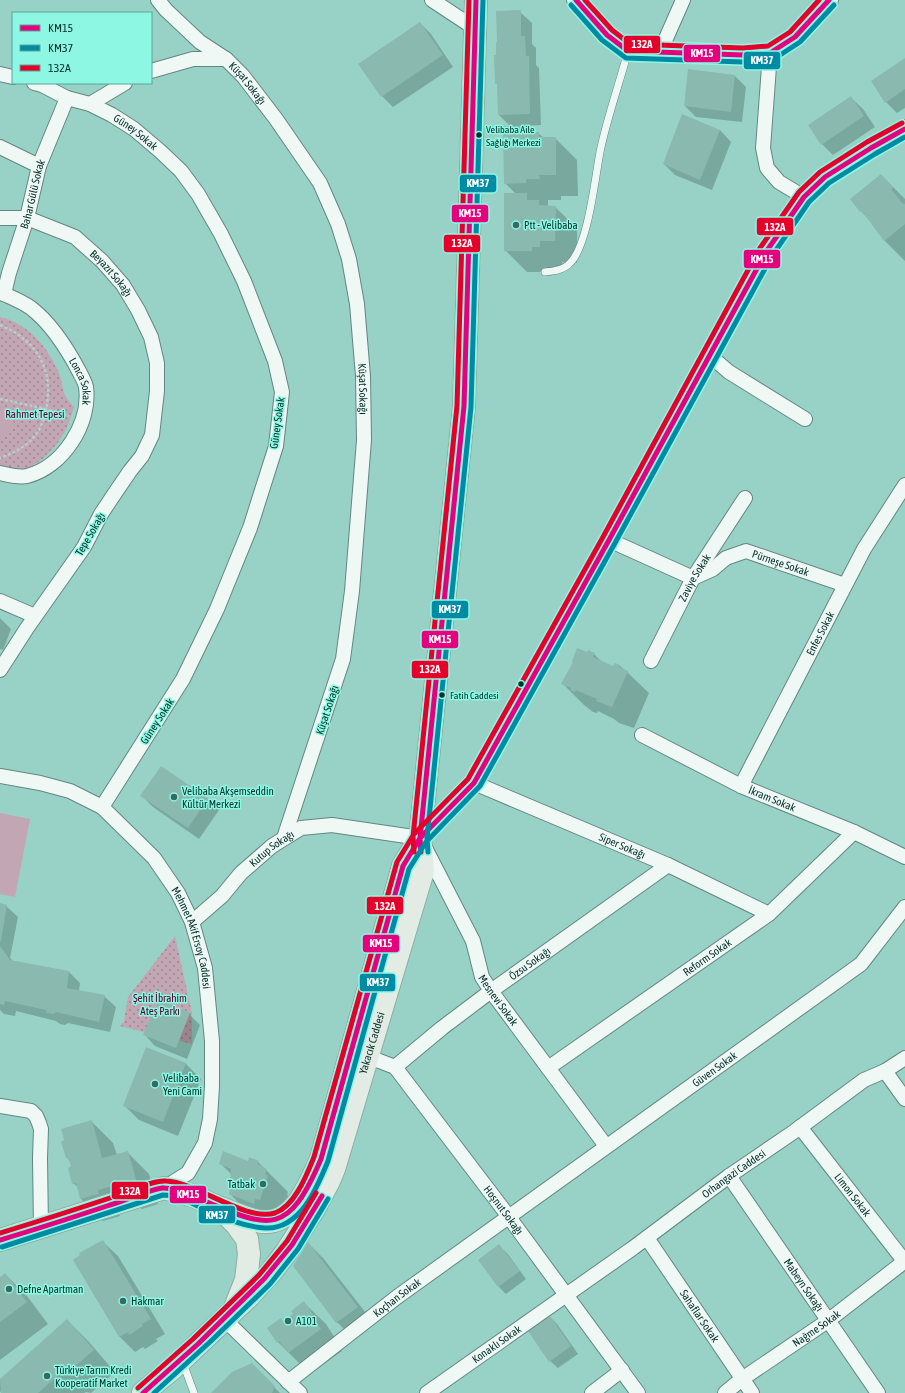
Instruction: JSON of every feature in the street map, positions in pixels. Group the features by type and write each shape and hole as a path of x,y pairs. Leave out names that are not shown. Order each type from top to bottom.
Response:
{"main road":[{"name":"Yakacık Caddesi","path":"216,1206 253,1220 263,1222 273,1221 284,1216 296,1206 310,1183 321,1159 423,871 420,838 464,406 476,0"},
{"name":"Yakacık Caddesi","path":"143,1393 182,1360 272,1271 287,1251 314,1209 334,1169 359,1053"},
{"path":"0,1240 164,1188 194,1196 216,1206 224,1212 236,1224 247,1239 249,1254 246,1280 228,1316"}],"street":[{"name":"Küşat Sokağı","path":"158,0 166,10 200,42 226,59 243,76 276,119 320,183 338,224 349,259 357,304 361,352 364,440 352,584 343,659 284,838"},
{"path":"432,0 476,29"},
{"path":"576,0 607,35 628,51 742,55 770,53 794,37 829,0"},
{"path":"660,52 683,0"},
{"path":"770,53 763,148 767,168 779,182 804,197"},
{"path":"152,71 193,60 226,59"},
{"path":"0,74 12,77"},
{"name":"Güney Sokak","path":"39,84 68,98 90,104 112,115 134,129 181,171 198,194 221,234 244,281 275,361 282,392 276,446 250,528 217,609 184,679 102,807"},
{"path":"90,104 123,84"},
{"name":"Bahar Gülü Sokak","path":"2,293 27,218 39,166 68,98"},
{"path":"420,838 474,783 609,540 766,252 804,197 826,177 871,148 905,129"},
{"path":"0,148 39,166"},
{"name":"Beyazıt Sokağı","path":"0,218 27,218 75,237 102,261 123,285 138,310 151,337 157,362 157,390"},
{"name":"Lonca Sokak","path":"0,473 26,476 44,469 62,455 76,436 86,411 86,386 72,356 54,331 31,308 2,293"},
{"path":"709,355 729,372 805,419"},
{"name":"Tepe Sokağı","path":"0,670 35,616 84,547 101,514 130,470 142,456 152,435 157,390"},
{"name":"Enfes Sokak","path":"741,786 864,549 905,485"},
{"name":"Zaviye Sokak","path":"651,661 693,578 745,498"},
{"path":"609,540 693,578"},
{"name":"Pürneşe Sokak","path":"693,578 713,569 726,558 746,551 845,585"},
{"path":"0,601 35,616"},
{"name":"İkram Sokak","path":"642,735 741,786 854,832 905,857"},
{"name":"Mehmet Akif Ersoy Caddesi","path":"0,776 40,783 70,791 102,807 154,858 178,893 192,922 205,968 212,1041 210,1119 205,1143 188,1172 164,1188"},
{"name":"Siper Sokağı","path":"474,783 668,865 769,914"},
{"name":"Kutup Sokağı","path":"192,922 222,896 241,873 272,846 301,828 332,825 420,838"},
{"name":"Reform Sokak","path":"548,1068 769,914 854,832"},
{"name":"Mesnevi Sokak","path":"420,838 473,941 482,976 491,991 606,1146"},
{"name":"Özsu Sokağı","path":"395,1067 442,1028 491,991 668,865"},
{"name":"Güven Sokak","path":"508,1216 861,964 905,907"},
{"path":"359,1053 395,1067"},
{"name":"Orhangazi Caddesi","path":"566,1295 864,1080 885,1071 905,1058"},
{"name":"Hoşnut Sokağı","path":"395,1067 508,1216 638,1393"},
{"path":"885,1071 905,1099"},
{"path":"0,1106 31,1111 36,1116 39,1123 41,1228"},
{"name":"Limon Sokak","path":"800,1127 905,1261"},
{"name":"Mabeyn Sokağı","path":"729,1176 878,1393"},
{"name":"Koçhan Sokak","path":"288,1382 397,1297 508,1216"},
{"name":"Sahaflar Sokak","path":"647,1238 752,1393"},
{"name":"Nağme Sokak","path":"725,1393 742,1379 829,1320 905,1261"},
{"name":"Konaklı Sokak","path":"427,1393 566,1295"},
{"path":"228,1316 288,1382 300,1393"},
{"path":"592,1393 622,1370"}],"lane":[{"path":"545,272 552,272 571,263 580,248 593,196 600,151 628,51"},
{"path":"182,1360 194,1393"}],"path":[{"path":"0,325 12,330 22,337 39,356 45,368 49,394 44,419 40,430 31,441 20,449 0,458"},
{"path":"0,399 46,409 82,420"}],"green space":[{"name":"Rahmet Tepesi","path":"0,317 19,324 42,345 54,362 65,395 74,407 67,427 58,443 45,457 28,469 0,466"},
{"path":"0,406 10,413 14,423 11,433 0,440"},
{"path":"0,813 30,819 15,897 0,894"},
{"name":"Şehit İbrahim Ateş Parkı","path":"175,936 192,1013 192,1044 120,1026 124,1021 128,997"}],"building":[{"path":"521,10 521,36 525,36 526,56 529,56 530,114 498,115 494,55 496,55 497,42 496,11"},
{"path":"420,22 443,55 381,97 358,64"},
{"path":"905,58 905,89 885,103 871,81"},
{"path":"688,69 735,75 731,112 684,106"},
{"path":"851,96 864,116 821,145 808,125"},
{"path":"682,114 720,130 700,180 663,164"},
{"path":"503,126 526,126 526,132 539,132 539,137 556,137 556,175 539,175 540,179 526,179 526,183 504,184"},
{"path":"881,174 893,188 891,189 905,205 905,224 884,241 862,211 860,212 850,199"},
{"path":"504,193 527,193 527,200 539,200 539,205 556,206 555,241 540,241 540,247 532,247 532,251 504,251"},
{"path":"577,648 595,653 593,657 613,666 615,663 620,665 619,667 628,671 612,707 596,701 597,699 576,690 575,692 570,690 571,688 561,684 573,662 572,661"},
{"name":"Velibaba Akşemseddin Kültür Merkezi","path":"161,766 208,798 188,828 140,796"},
{"path":"0,903 7,905 1,941 0,941"},
{"path":"0,946 10,960 69,971 67,988 105,995 99,1022 56,1012 54,1014 47,1013 46,1010 5,1001 4,1005 0,1004"},
{"path":"158,999 190,1013 176,1048 143,1035"},
{"name":"Velibaba Yeni Cami","path":"146,1047 186,1063 163,1122 123,1106"},
{"path":"92,1120 102,1158 128,1151 137,1183 119,1187 116,1185 98,1190 99,1194 80,1199 76,1183 72,1184 68,1168 71,1166 68,1158 66,1158 61,1142 64,1140 61,1129"},
{"path":"223,1151 248,1161 249,1157 259,1161 257,1164 267,1169 265,1174 268,1176 260,1200 255,1199 254,1204 229,1194 231,1169 219,1164"},
{"path":"103,1240 151,1319 142,1324 143,1326 129,1335 128,1332 119,1337 73,1260 80,1255 79,1253"},
{"path":"308,1242 358,1307 336,1323 293,1266"},
{"path":"499,1244 520,1271 498,1287 478,1260"},
{"name":"Defne Apartman","path":"5,1273 27,1302 0,1322 0,1277"},
{"path":"304,1301 314,1316 312,1317 321,1329 288,1353 279,1341 277,1343 267,1328 281,1318 283,1321 293,1314 291,1311"},
{"path":"550,1316 571,1346 549,1362 528,1331"},
{"path":"67,1319 94,1350 66,1374 63,1371 38,1393 1,1393 0,1379"},
{"path":"252,1363 275,1386 272,1393 211,1393 232,1372"}],"transit line":[{"name":"132A","path":"414,852 413,837 457,406 469,0"},
{"name":"KM15","path":"421,852 420,838 464,406 476,0"},
{"name":"KM37","path":"428,852 427,838 471,407 483,0"},
{"name":"KM15","path":"576,0 607,35 628,51 743,55 770,53 795,37 829,0"},
{"name":"132A","path":"585,0 612,30 630,44 743,48 768,46 790,32 819,0"},
{"name":"KM37","path":"571,5 602,40 626,58 743,62 774,59 800,42 834,5"},
{"name":"132A","path":"0,1233 160,1181 178,1183 250,1212 263,1214 275,1213 289,1204 304,1180 314,1157 397,862 414,834 468,779 603,537 760,248 799,192 820,172 867,142 902,123"},
{"name":"KM15","path":"0,1240 162,1188 180,1191 242,1216 259,1220 273,1220 286,1214 297,1203 309,1185 321,1159 403,866 420,838 474,783 609,540 766,252 804,197 825,177 871,148 905,129"},
{"name":"KM37","path":"2,1247 163,1195 180,1198 235,1222 265,1228 277,1227 288,1222 306,1205 328,1161 409,869 426,842 480,786 772,256 809,202 829,183 905,137"},
{"name":"132A","path":"138,1388 193,1339 259,1275 287,1241 316,1193"},
{"name":"KM15","path":"143,1393 198,1344 264,1279 292,1245 322,1196"},
{"name":"KM37","path":"154,1393 270,1284 298,1249 328,1199"}],"place":[{"name":"Velibaba Aile Sağlığı Merkezi","path":"479,135"},
{"name":"Ptt - Velibaba","path":"516,225"},
{"name":"Fatih Caddesi","path":"442,695"},
{"name":"Velibaba Akşemseddin Kültür Merkezi","path":"174,797"},
{"name":"Velibaba Yeni Cami","path":"155,1084"},
{"name":"Tatbak","path":"263,1184"},
{"name":"Defne Apartman","path":"9,1289"},
{"name":"Hakmar","path":"123,1301"},
{"name":"A101","path":"288,1321"},
{"name":"Türkiye Tarım Kredi Kooperatif Market","path":"47,1376"}]}
